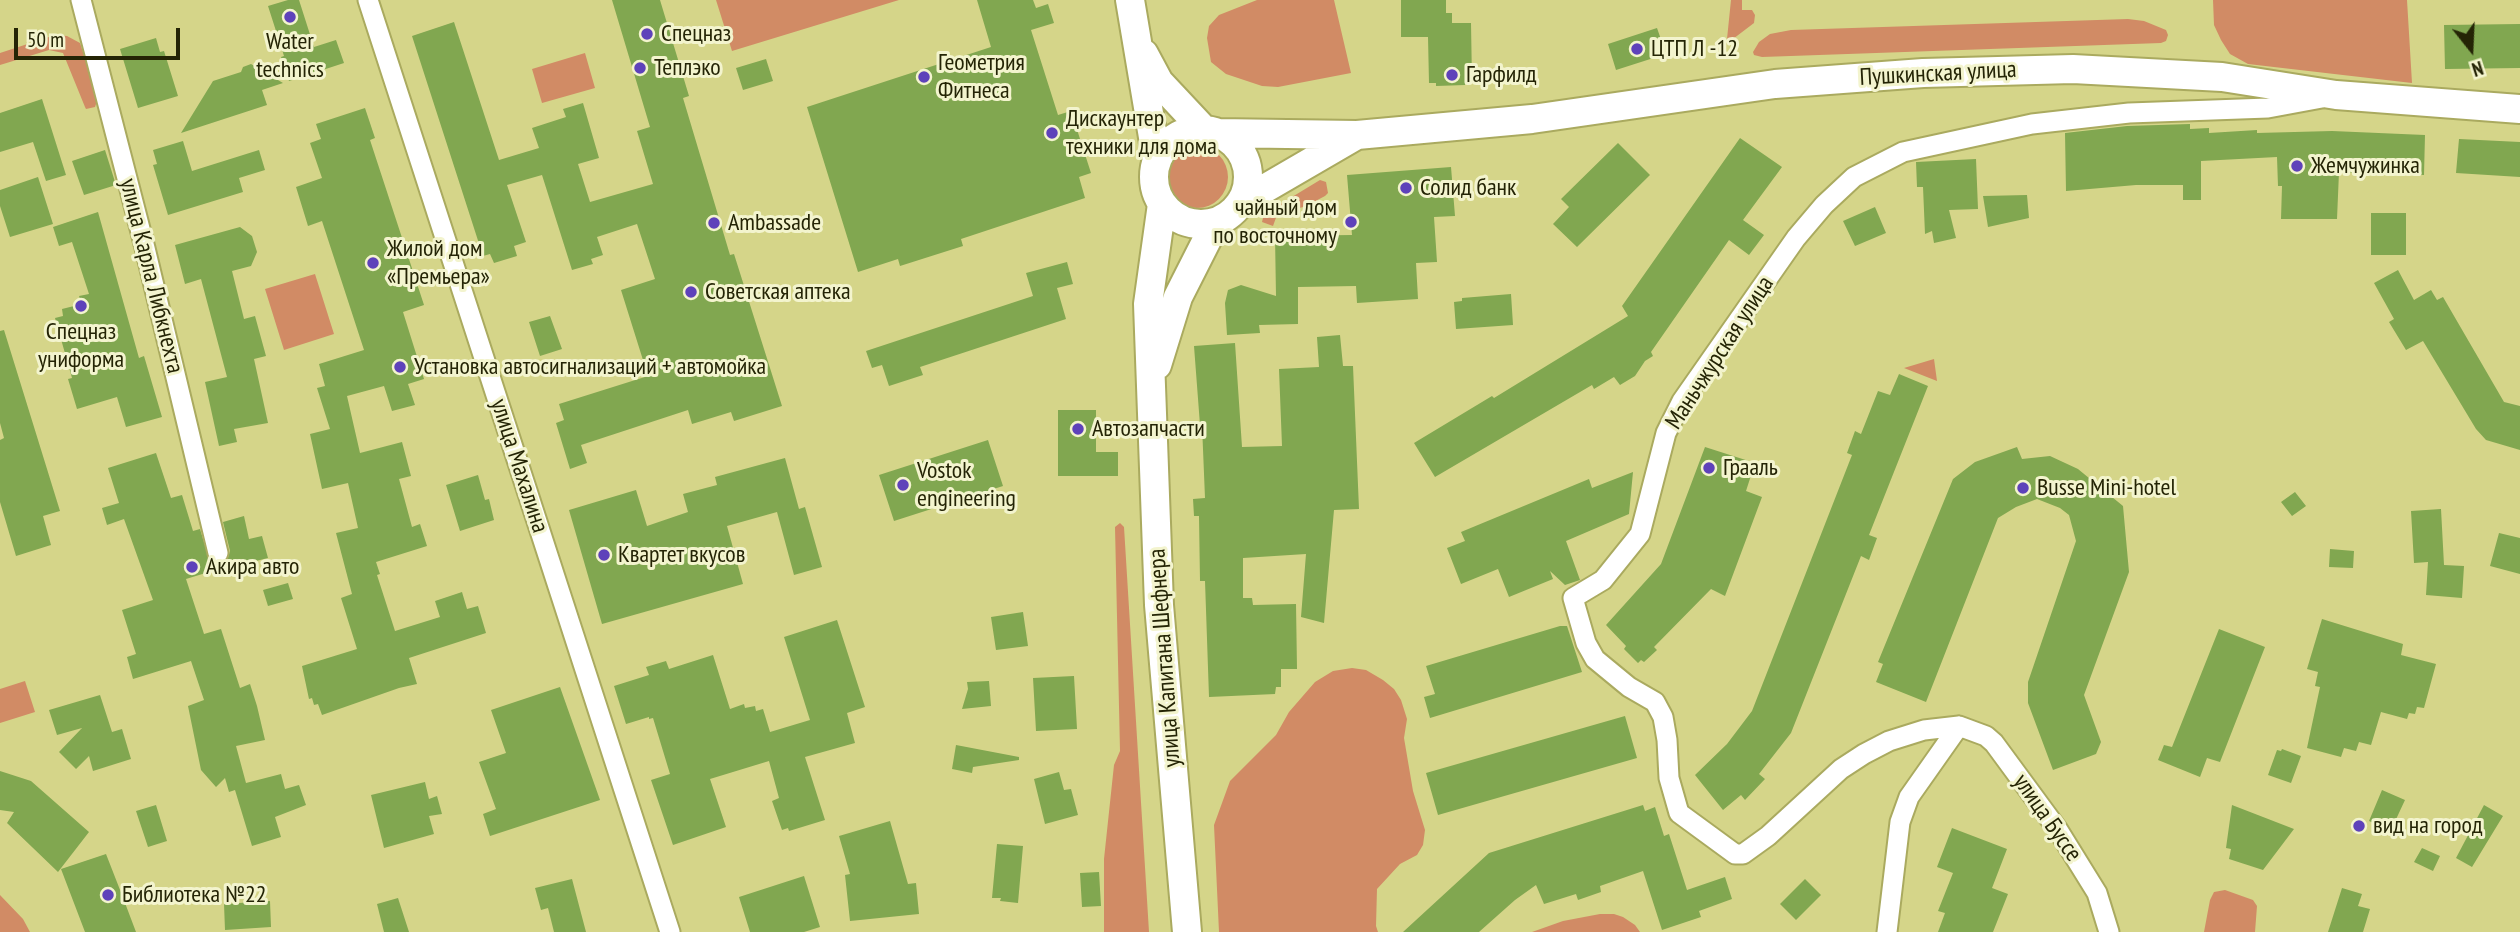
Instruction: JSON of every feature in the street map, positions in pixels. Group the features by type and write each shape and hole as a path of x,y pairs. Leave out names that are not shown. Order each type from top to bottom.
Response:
{"main road":[{"path":"1129,0 1157,161"},
{"path":"1135,36 1159,82 1211,131 1235,144 1246,162 1248,184 1240,204 1228,216 1216,222 1196,224 1177,218 1162,204 1155,190 1154,175 1164,148 1175,137 1189,131 1211,131"},
{"name":"Пушкинская улица","path":"1211,131 1357,135 1524,119 1774,84 1923,73 2073,69 2222,77 2336,95 2520,108"},
{"name":"Пушкинская улица","path":"1240,204 1357,135"},
{"name":"улица Капитана Шефнера","path":"1162,204 1148,295 1158,605 1187,932"},
{"name":"улица Капитана Шефнера","path":"1151,384 1178,297 1216,222"}],"street":[{"name":"улица Карла Либкнехта","path":"81,0 143,239 218,553"},
{"name":"улица Махалина","path":"368,0 670,932"},
{"name":"Маньчжурская улица","path":"1959,726 1924,730 1889,741 1864,754 1841,769 1768,836 1743,854 1735,854 1679,813 1669,778 1663,717 1655,702 1629,687 1595,659 1586,643 1573,598 1603,580 1640,534 1666,433 1682,401 1796,238 1824,205 1854,177 1903,152 2032,124 2129,113 2268,108 2336,95"},
{"path":"1887,932 1900,822 1909,797 1959,726"},
{"name":"улица Буссе","path":"1959,726 1986,736 1994,743 2059,830 2097,893 2109,932"}],"shaded area":[{"path":"716,0 899,0 732,51"},
{"path":"1257,0 1334,0 1351,73 1278,87 1262,86 1226,74 1211,62 1207,38 1209,26 1219,15"},
{"path":"1731,0 1742,0 1742,10 1752,10 1755,15 1754,23 1729,42 1727,39"},
{"path":"2213,0 2407,0 2412,83 2248,64 2230,54 2221,40 2214,25"},
{"path":"2128,19 2144,21 2166,30 2166,41 1762,57 1754,55 1753,52 1759,42 1770,34 1791,30"},
{"path":"55,35 67,36 80,43 98,98 95,107 86,109 63,53 49,50 0,65 0,53"},
{"path":"585,53 595,88 542,103 532,69"},
{"path":"1197,146 1219,155 1228,177 1219,199 1197,208 1175,199 1166,177 1175,155"},
{"path":"1320,180 1326,182 1328,193 1325,196 1306,206 1277,215 1273,226 1262,222 1264,214"},
{"path":"315,274 334,334 284,350 265,289"},
{"path":"1934,359 1937,381 1904,368"},
{"path":"1120,523 1124,527 1149,932 1104,932 1104,859 1114,765 1120,751 1115,527"},
{"path":"1352,668 1366,670 1383,680 1394,689 1401,700 1407,719 1404,738 1413,791 1425,830 1423,845 1417,855 1400,864 1377,889 1378,932 1219,932 1214,825 1230,781 1276,735 1289,712 1315,682 1333,671"},
{"path":"25,681 35,712 0,723 0,689"},
{"path":"2225,890 2253,900 2257,906 2255,932 2204,932 2214,892"},
{"path":"0,895 23,919 30,932 0,932"},
{"path":"1600,914 1623,917 1640,932 1532,932 1563,921"}],"building":[{"path":"299,0 314,47 336,40 344,63 289,81 268,6"},
{"path":"612,0 660,0 689,96 683,98 730,255 734,254 782,406 734,421 731,412 692,424 688,410 581,445 587,463 570,469 556,423 564,420 559,404 648,376 621,290 655,279 637,224 597,237 603,255 591,259 593,264 572,270 542,175 507,185 526,242 514,246 517,256 494,263 490,254 483,256 412,36 454,22 499,160 539,148 532,128 566,117 563,109 583,103 599,158 578,164 590,202 653,184 637,131 650,127"},
{"path":"977,0 1033,0 1036,8 1048,4 1054,23 1031,30 1058,115 1071,111 1091,173 1079,177 1085,198 961,239 963,246 900,266 898,259 858,272 807,107 991,47"},
{"path":"1401,0 1446,0 1446,13 1452,13 1452,23 1471,23 1472,82 1465,82 1465,85 1436,86 1436,83 1429,83 1428,37 1401,37"},
{"path":"2520,24 2520,68 2445,69 2444,25"},
{"name":"ЦТП Л -12","path":"1657,28 1666,54 1616,70 1608,44"},
{"path":"156,38 160,52 164,51 178,96 138,108 120,49"},
{"path":"766,59 773,81 743,90 736,68"},
{"path":"251,64 283,83 262,90 267,105 181,133 213,81 241,72 243,67"},
{"path":"42,99 66,175 46,181 33,142 0,152 0,113"},
{"path":"365,108 375,138 370,140 424,305 403,312 424,379 408,384 415,405 392,411 384,386 347,396 360,453 402,442 411,476 399,479 412,527 420,524 427,546 376,562 380,574 377,575 395,631 440,617 435,601 462,592 467,609 478,606 486,633 409,658 417,684 322,715 318,704 314,705 312,698 309,699 302,666 357,649 341,598 352,594 336,533 358,528 348,483 322,489 310,434 330,429 317,388 325,386 319,364 364,350 322,221 308,226 296,187 322,178 310,143 321,139 316,124"},
{"path":"2190,124 2190,129 2209,128 2209,133 2257,130 2257,133 2332,131 2425,135 2424,175 2339,172 2337,219 2281,219 2282,186 2278,186 2277,157 2201,161 2201,200 2183,200 2183,185 2136,185 2066,191 2065,133 2127,126"},
{"path":"1740,138 1782,167 1743,220 1764,235 1749,255 1729,240 1651,352 1653,356 1645,361 1635,376 1620,385 1614,377 1594,389 1592,385 1435,477 1414,443 1492,396 1494,398 1628,316 1622,306"},
{"path":"2459,139 2520,142 2520,177 2456,173"},
{"path":"183,141 192,171 259,150 265,170 239,178 243,192 168,215 153,165 157,164 153,150"},
{"path":"1618,143 1650,175 1577,247 1553,224 1569,207 1561,199"},
{"path":"105,150 116,185 84,195 72,161"},
{"path":"1976,159 1978,209 1949,210 1956,238 1934,243 1932,231 1925,234 1923,187 1917,187 1916,162"},
{"path":"1451,167 1455,216 1434,217 1437,262 1416,263 1418,299 1357,303 1356,286 1298,287 1298,324 1259,325 1260,333 1227,335 1225,303 1228,290 1241,285 1276,296 1275,236 1352,235 1347,175"},
{"path":"38,177 53,224 10,237 0,206 0,190"},
{"path":"2027,195 2029,218 1988,227 1983,196"},
{"path":"1875,207 1886,233 1855,246 1843,221"},
{"path":"98,212 139,358 144,356 162,417 126,427 117,397 77,409 68,379 72,378 55,318 63,316 62,309 82,304 79,296 89,294 72,242 59,246 53,227"},
{"path":"2371,213 2406,213 2406,255 2371,255"},
{"path":"240,227 252,236 257,252 251,266 232,271 244,319 255,316 266,356 254,359 268,423 234,429 237,442 219,446 205,382 227,377 201,279 185,284 175,245"},
{"path":"1067,262 1073,284 1057,288 1066,319 920,367 923,375 889,386 882,365 872,368 866,351 1033,296 1026,273"},
{"path":"2398,270 2414,300 2431,290 2437,300 2443,297 2504,402 2520,406 2520,450 2486,440 2476,429 2423,341 2406,350 2389,322 2394,319 2374,283"},
{"path":"1511,294 1513,325 1456,329 1454,302 1462,301 1462,298"},
{"path":"550,316 562,349 540,356 529,322"},
{"path":"4,330 60,511 43,516 51,545 16,556 0,502 0,440 4,438 0,423 0,331"},
{"path":"1340,335 1343,366 1353,366 1359,509 1334,510 1324,623 1301,617 1306,554 1243,558 1243,598 1252,598 1253,605 1296,604 1297,669 1281,669 1281,687 1276,687 1275,694 1209,697 1205,581 1200,581 1199,516 1194,516 1193,499 1205,498 1202,425 1194,346 1235,343 1242,447 1282,446 1279,369 1319,367 1317,337"},
{"path":"1899,374 1928,386 1869,535 1877,538 1869,560 1861,556 1791,733 1759,774 1765,779 1745,800 1741,795 1723,810 1695,775 1727,744 1752,711 1852,455 1847,453 1855,431 1861,434 1878,391 1890,395"},
{"path":"1058,410 1096,410 1096,452 1118,452 1118,476 1058,476"},
{"path":"988,440 1003,486 894,521 879,475"},
{"path":"1705,447 1755,463 1746,491 1762,497 1725,596 1711,589 1654,647 1657,650 1644,662 1641,660 1638,663 1606,625 1661,564"},
{"path":"2017,447 2022,459 2050,456 2078,469 2123,506 2129,572 2084,695 2101,742 2096,754 2053,770 2028,703 2028,682 2076,541 2069,515 2060,508 2037,499 1998,518 1926,702 1876,682 1883,664 1878,662 1953,479 1975,462"},
{"path":"156,453 171,498 182,495 193,531 200,529 210,562 220,565 227,561 230,551 223,522 244,516 249,539 262,536 268,558 236,566 235,564 186,579 204,634 221,629 240,688 250,684 257,706 265,740 236,746 246,783 281,774 285,789 299,785 306,805 275,817 281,837 252,846 235,790 229,792 225,778 216,787 201,770 188,706 204,700 191,661 133,679 127,657 136,654 122,610 153,600 124,519 107,525 102,508 119,503 108,468"},
{"path":"785,458 799,509 805,507 822,567 794,575 777,512 727,526 743,584 602,624 569,510 636,490 647,526 688,512 683,494 717,485 715,477"},
{"path":"1633,472 1629,514 1566,541 1580,580 1565,585 1550,571 1553,579 1509,597 1498,569 1461,584 1447,548 1465,541 1461,532 1589,479 1592,488"},
{"path":"478,475 485,500 489,499 494,520 460,531 446,485"},
{"path":"2295,492 2306,506 2292,516 2281,502"},
{"path":"2441,509 2444,565 2464,566 2462,598 2426,595 2428,562 2414,563 2411,511"},
{"path":"2499,533 2520,538 2520,574 2490,566"},
{"path":"2330,549 2354,551 2353,568 2329,567"},
{"path":"288,583 293,599 268,606 263,590"},
{"path":"1023,612 1028,646 996,650 991,617"},
{"path":"2322,619 2403,644 2401,655 2436,664 2424,708 2417,707 2415,714 2409,713 2407,719 2381,712 2371,745 2359,742 2356,751 2344,748 2341,757 2307,748 2320,687 2315,686 2318,672 2307,669"},
{"path":"837,620 865,707 847,713 855,743 805,757 825,820 789,831 788,828 782,830 772,801 779,798 769,761 710,779 726,827 673,845 651,780 670,774 653,718 626,724 614,686 649,675 646,667 666,661 669,669 713,655 730,709 744,704 745,708 755,706 756,711 763,709 770,732 810,720 784,637"},
{"path":"1567,626 1582,672 1430,718 1424,697 1435,694 1426,666"},
{"path":"2219,629 2265,647 2220,762 2207,758 2200,777 2158,760 2164,745 2172,747"},
{"path":"1074,676 1077,729 1036,731 1033,678"},
{"path":"989,681 991,706 962,709 968,689 967,682"},
{"path":"560,687 600,800 490,836 483,814 496,809 479,762 506,753 491,710"},
{"path":"100,695 112,732 122,729 131,759 93,771 89,756 76,769 59,752 82,728 57,735 49,710"},
{"path":"1625,716 1637,758 1438,815 1426,773"},
{"path":"956,745 1019,757 1019,760 973,767 972,773 952,769"},
{"path":"2282,749 2301,756 2291,783 2268,775 2277,750"},
{"path":"0,771 31,781 89,832 58,872 7,823 14,812 0,810"},
{"path":"1059,772 1064,790 1071,789 1078,815 1045,824 1034,779"},
{"path":"425,782 429,799 437,796 442,814 429,816 434,834 384,848 371,795"},
{"path":"2382,790 2405,800 2391,830 2369,821"},
{"path":"156,805 167,841 148,847 136,811"},
{"path":"1643,805 1645,811 1655,807 1664,836 1669,834 1687,890 1725,877 1732,899 1699,911 1701,917 1662,930 1643,871 1600,886 1601,892 1578,900 1576,894 1544,904 1536,885 1479,932 1403,932 1489,853"},
{"path":"2232,805 2294,829 2263,870 2229,859 2231,849 2226,848"},
{"path":"2484,805 2503,816 2472,867 2456,858"},
{"path":"890,821 908,884 916,883 919,914 850,921 845,875 850,874 839,836"},
{"path":"1952,828 2007,849 1992,888 2008,894 1993,932 1938,932 1945,913 1938,911 1953,873 1937,867"},
{"path":"997,844 1023,846 1018,903 992,898"},
{"path":"2422,848 2440,856 2433,871 2414,862"},
{"path":"106,854 136,932 85,932 61,869"},
{"path":"1099,872 1101,906 1082,907 1080,873"},
{"path":"804,876 820,927 804,932 750,932 739,897"},
{"path":"572,879 586,932 554,932 548,908 541,910 535,888"},
{"path":"1805,879 1821,895 1796,920 1780,904"},
{"path":"2342,888 2362,894 2358,906 2370,909 2363,932 2328,932"},
{"path":"398,898 409,932 384,932 377,904"},
{"path":"270,901 271,927 225,930 224,904"}],"place":[{"name":"Water technics","path":"290,17"},
{"name":"Спецназ","path":"647,34"},
{"name":"ЦТП Л -12","path":"1637,49"},
{"name":"Теплэко","path":"640,68"},
{"name":"Гарфилд","path":"1452,75"},
{"name":"Геометрия Фитнеса","path":"924,77"},
{"name":"Дискаунтер техники для дома","path":"1052,133"},
{"name":"Жемчужинка","path":"2297,166"},
{"name":"Солид банк","path":"1406,188"},
{"name":"чайный дом по восточному","path":"1351,222"},
{"name":"Ambassade","path":"714,223"},
{"name":"Жилой дом «Премьера»","path":"373,263"},
{"name":"Советская аптека","path":"691,292"},
{"name":"Спецназ униформа","path":"81,306"},
{"name":"Установка автосигнализаций + автомойка","path":"400,367"},
{"name":"Автозапчасти","path":"1078,429"},
{"name":"Грааль","path":"1709,468"},
{"name":"Vostok engineering","path":"903,485"},
{"name":"Busse Mini-hotel","path":"2023,488"},
{"name":"Квартет вкусов","path":"604,555"},
{"name":"Акира авто","path":"192,567"},
{"name":"вид на город","path":"2359,826"},
{"name":"Библиотека №22","path":"108,895"}]}
